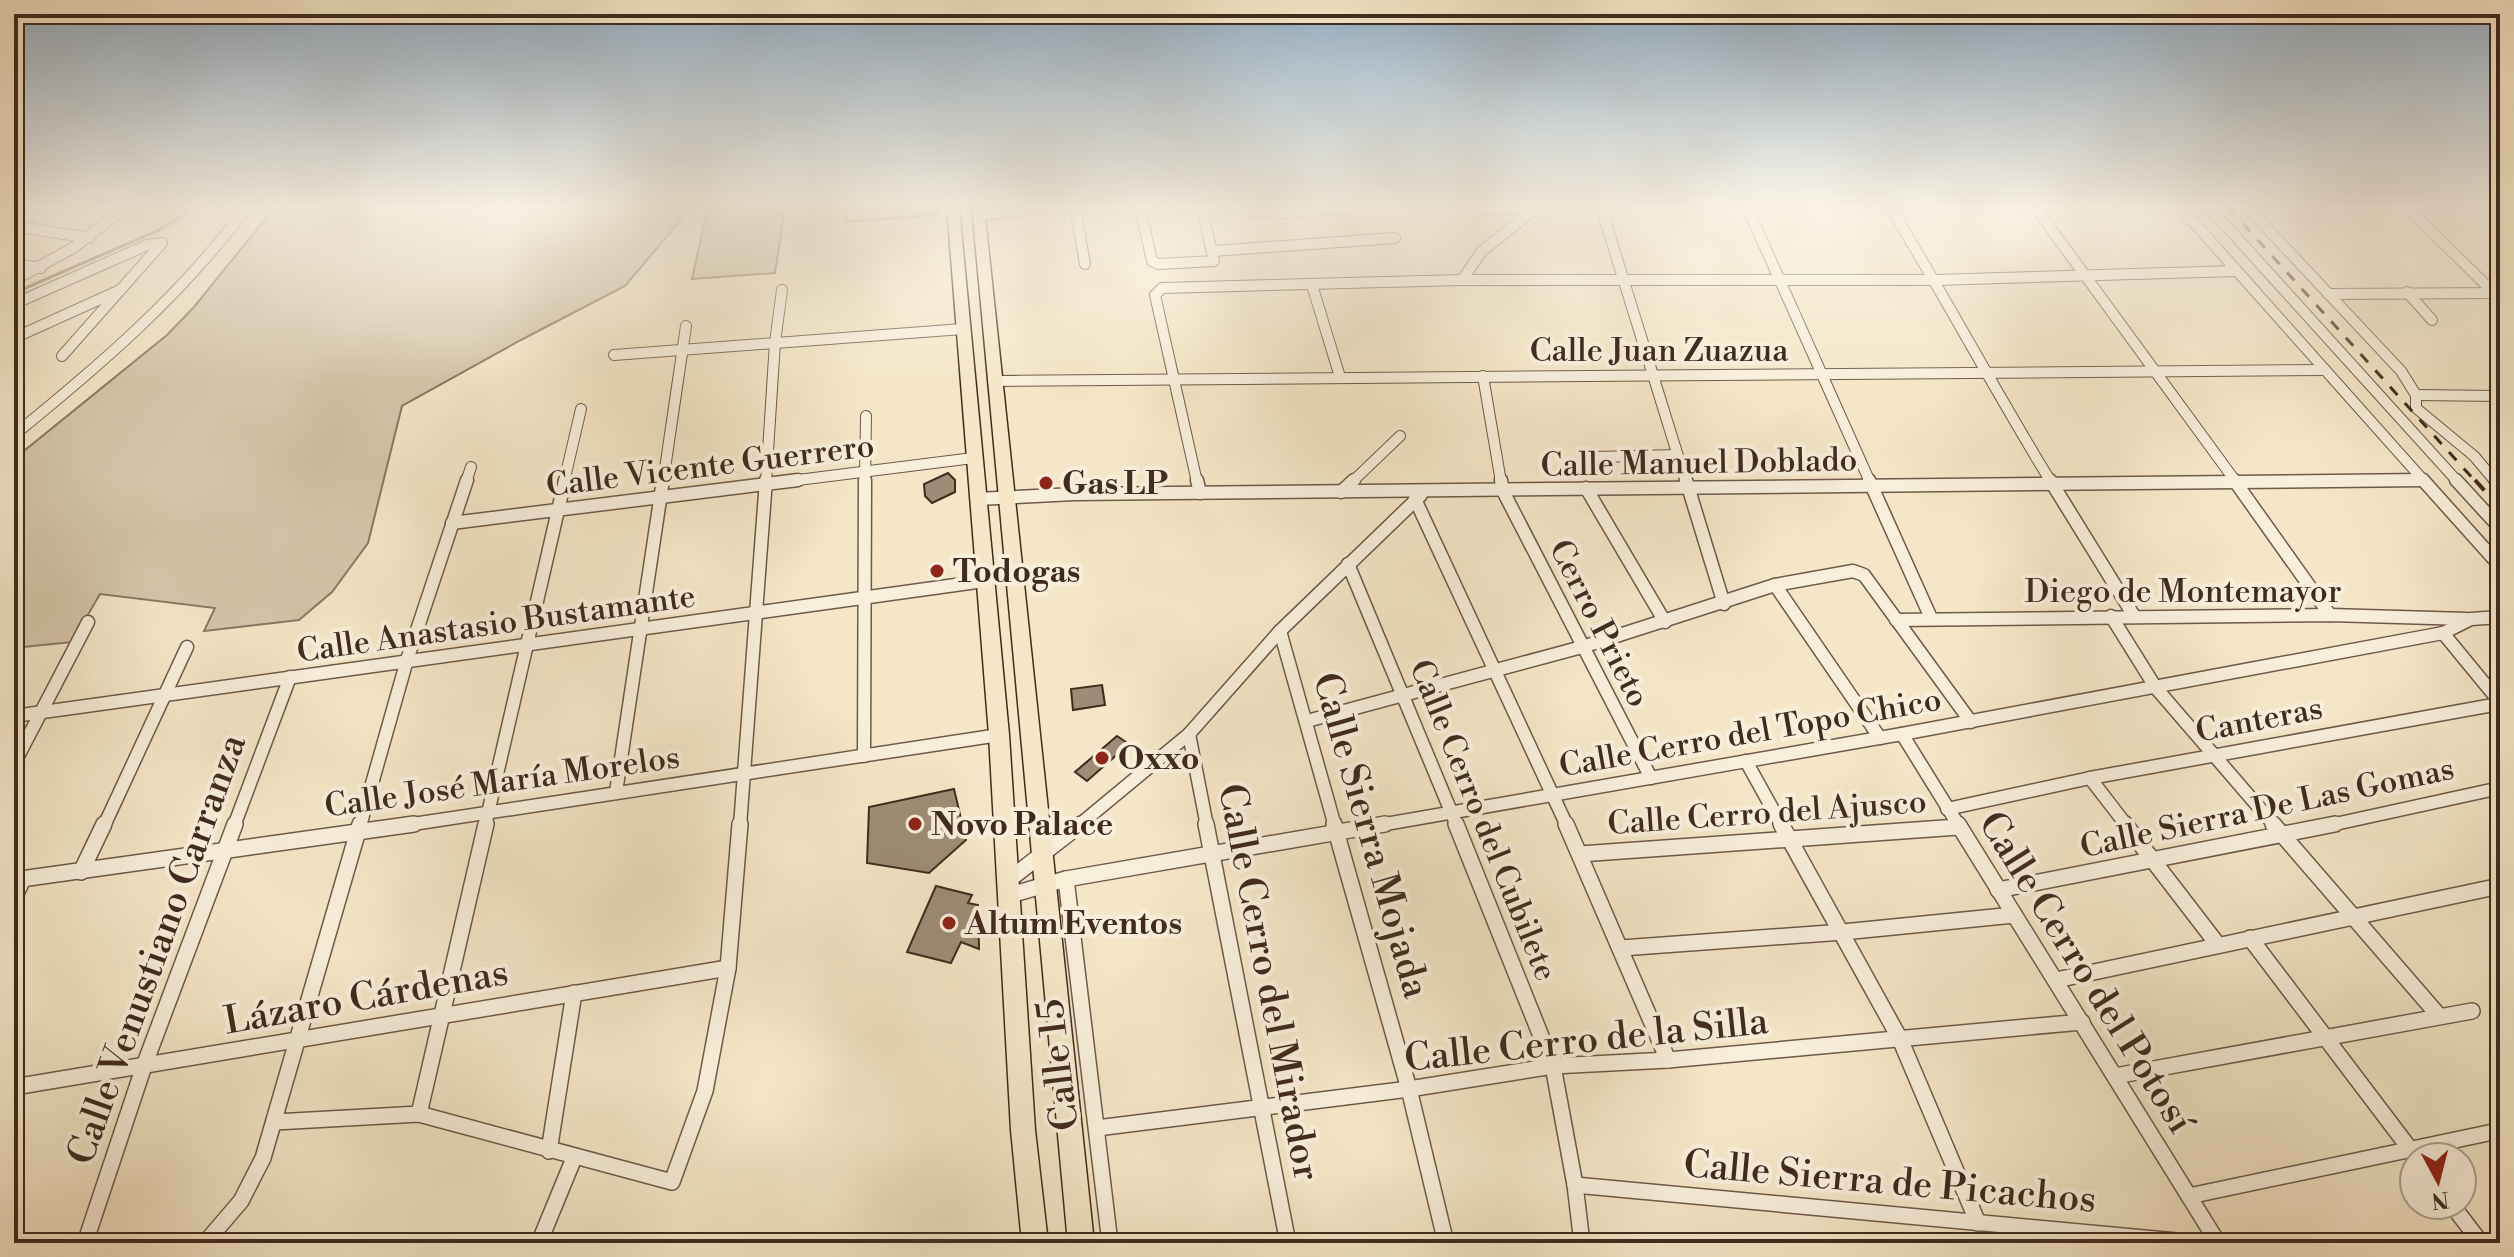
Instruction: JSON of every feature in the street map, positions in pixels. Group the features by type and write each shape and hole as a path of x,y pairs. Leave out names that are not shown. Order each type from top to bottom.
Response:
{"main road":[{"path":"958,266 999,735 1023,1130 1035,1243"},
{"path":"983,266 1081,1243"}],"street":[{"path":"25,266 41,268"},
{"path":"14,280 45,266"},
{"path":"14,304 100,266"},
{"path":"62,356 144,266"},
{"path":"14,435 131,340 200,266"},
{"path":"1462,280 1470,266"},
{"path":"1619,266 1724,604"},
{"path":"1772,266 1931,618"},
{"path":"1926,266 1986,376 2134,616"},
{"path":"2079,266 2330,615"},
{"path":"2231,266 2500,566"},
{"path":"2262,266 2500,528"},
{"path":"2302,266 2401,371 2416,395 2416,408 2474,456 2500,486"},
{"path":"2468,266 2498,295"},
{"path":"1200,493 1155,295 1158,289 1462,280 1935,280 2236,271"},
{"path":"1312,285 1340,377"},
{"path":"14,338 125,288"},
{"path":"275,1122 419,1114 672,1182 705,1091 728,968 757,614 775,342 782,290"},
{"path":"2328,294 2407,292 2498,295"},
{"path":"2407,292 2432,320"},
{"path":"616,792 686,326"},
{"path":"614,355 963,329"},
{"name":"Calle Juan Zuazua","path":"993,381 1652,375 1986,376 2325,370"},
{"name":"Cerro Prieto","path":"1483,376 1503,491 1651,778"},
{"path":"2416,395 2500,396"},
{"path":"419,1114 581,409"},
{"path":"864,756 862,599 866,416"},
{"path":"1341,492 1400,436"},
{"path":"1596,457 1677,455"},
{"name":"Calle Vicente Guerrero","path":"452,523 973,458"},
{"path":"205,1243 245,1199 254,1183 275,1122 407,660 471,467"},
{"name":"Calle Manuel Doblado","path":"977,499 1005,495 1341,492 1421,495 1586,488 2423,480"},
{"path":"1586,488 1665,622"},
{"path":"1006,889 1042,854 1189,734 1280,631 1421,495 1494,671 1580,854 1668,1060"},
{"name":"Calle Cerro del Cubilete","path":"1348,564 1405,695 1553,1066 1575,1185 1582,1243"},
{"path":"1307,721 1582,647 1724,604 1775,585 1817,575 1857,571 1864,575 1971,722"},
{"name":"Calle Anastasio Bustamante","path":"14,716 984,581"},
{"path":"1775,585 1880,738"},
{"name":"Diego de Montemayor","path":"1896,620 2330,615 2471,619"},
{"path":"2111,616 2156,688 2439,1016"},
{"name":"Calle Cerro del Topo Chico","path":"1006,889 1044,885 1971,722 2443,633 2471,619 2500,617"},
{"path":"14,764 88,622"},
{"name":"Calle Sierra Mojada","path":"1280,631 1409,1089 1446,1243"},
{"name":"Canteras","path":"1947,809 2090,778 2493,705 2496,701 2494,695 2443,633"},
{"path":"81,872 187,647"},
{"name":"Calle Venustiano Carranza","path":"85,1243 144,1066 290,677"},
{"name":"Calle Cerro del Mirador","path":"1189,734 1288,1243"},
{"name":"Calle Cerro del Potosí","path":"1902,734 2218,1243"},
{"name":"Calle José María Morelos","path":"18,879 490,813 999,735"},
{"path":"1746,761 1900,1039 1978,1223"},
{"path":"2090,778 2218,945"},
{"name":"Calle Sierra De Las Gomas","path":"1998,890 2283,835 2500,788"},
{"name":"Calle Cerro del Ajusco","path":"1580,854 1958,827"},
{"path":"14,898 18,879"},
{"name":"Calle 15","path":"1066,879 1110,1243"},
{"path":"2056,980 2500,886"},
{"path":"1621,948 1843,932 2014,915"},
{"path":"2250,938 2404,1141"},
{"name":"Lázaro Cárdenas","path":"14,1087 728,968"},
{"path":"549,1151 574,993"},
{"path":"2115,1076 2472,1011"},
{"name":"Calle Cerro de la Silla","path":"1097,1128 1409,1089 1553,1066 1668,1060 2082,1022"},
{"path":"2459,1141 2493,1132"},
{"path":"2189,1196 2398,1156"},
{"path":"539,1243 574,1158"},
{"name":"Calle Sierra de Picachos","path":"1575,1185 1978,1223 2058,1238 2198,1243"},
{"path":"2464,1221 2481,1243"}],"shaded area":[{"path":"227,266 642,266 625,286 402,406 368,543 332,592 299,620 204,631 215,608 100,594 72,642 14,648 14,459 167,335"},
{"path":"695,266 776,266 775,273 692,279"}],"building":[{"path":"948,473 955,480 955,492 932,503 925,496 924,484"},
{"name":"Oxxo","path":"1102,685 1105,705 1073,710 1071,689"},
{"name":"Oxxo","path":"1117,736 1129,744 1087,781 1075,772"},
{"name":"Novo Palace","path":"954,789 966,840 929,873 867,863 869,807"},
{"name":"Altum Eventos","path":"936,886 972,895 968,903 978,905 979,949 961,942 951,963 907,952"}],"waterway":[{"path":"14,293 77,266"}],"railway":[{"path":"2281,266 2476,482"},
{"path":"2475,480 2500,508"}],"place":[{"name":"Gas LP","path":"1046,483"},
{"name":"Todogas","path":"937,571"},
{"name":"Oxxo","path":"1102,758"},
{"name":"Novo Palace","path":"915,824"},
{"name":"Altum Eventos","path":"949,923"}]}
